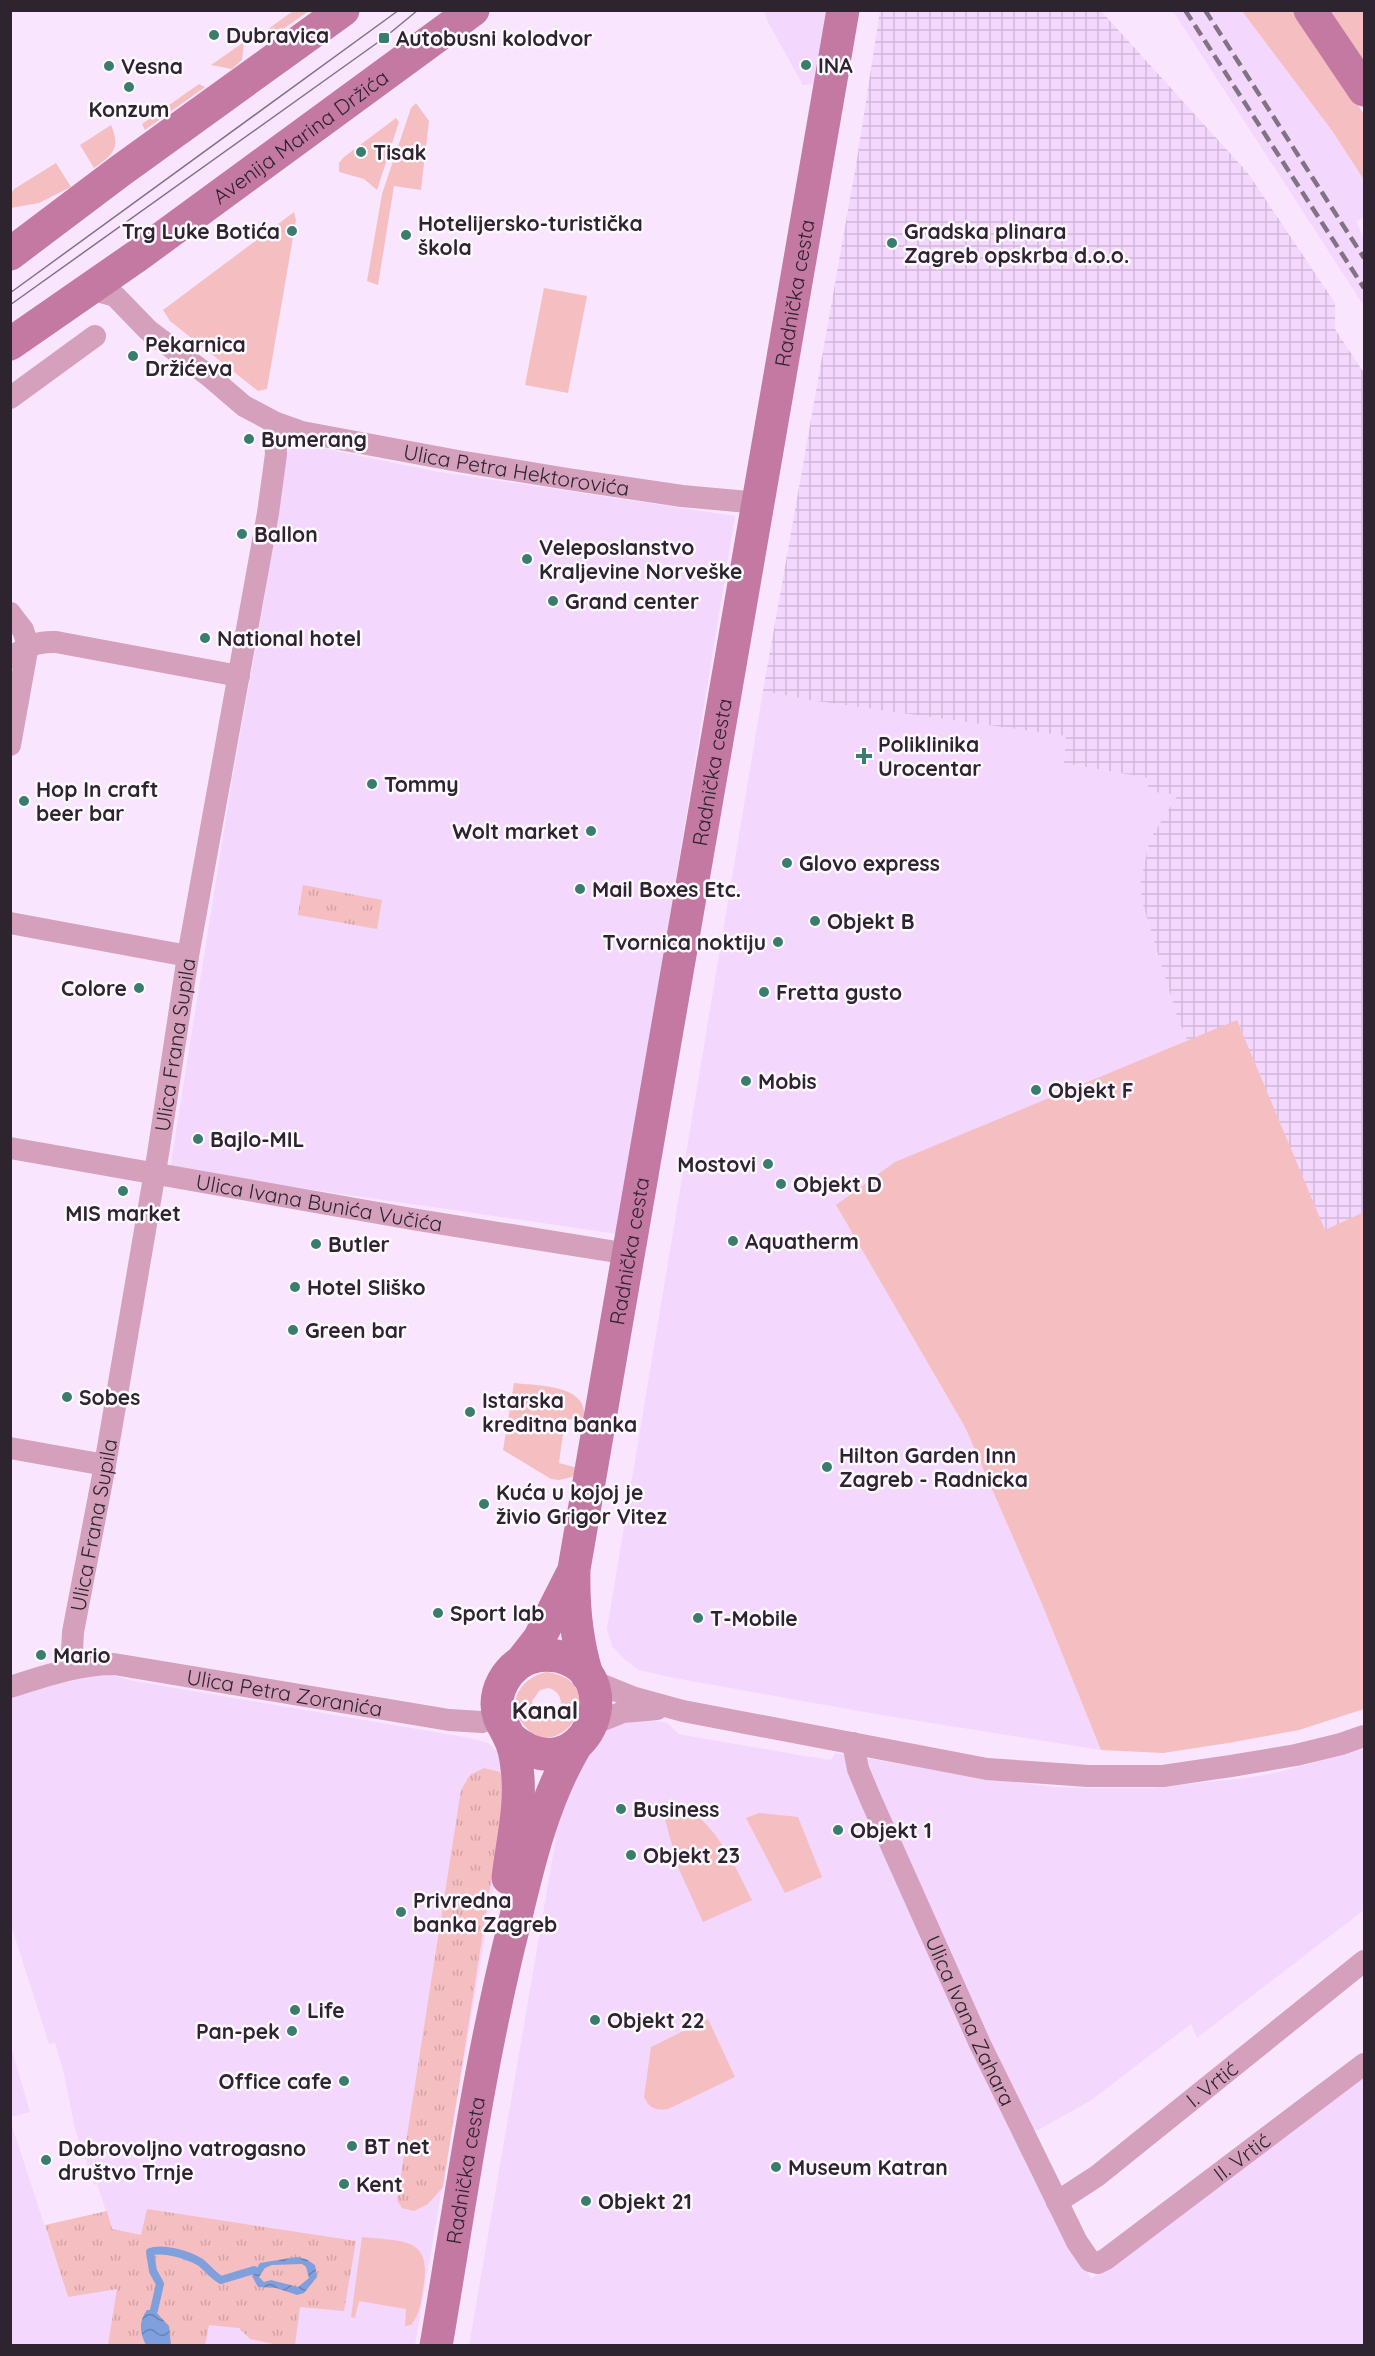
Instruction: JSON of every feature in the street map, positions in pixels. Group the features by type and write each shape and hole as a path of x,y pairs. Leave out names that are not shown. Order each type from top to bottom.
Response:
{"street":[{"path":"10,254 120,171 343,10"},
{"name":"Avenija Marina Držića","path":"10,344 137,256 473,10"},
{"name":"Radnička cesta","path":"588,1678 574,1620 574,1569 843,10"},
{"path":"1310,10 1365,90"},
{"path":"85,291 97,291 115,296 148,330 244,406 274,422"},
{"path":"10,398 95,336"},
{"name":"Ulica Petra Hektorovića","path":"274,422 322,437 458,461 682,496 759,503"},
{"name":"Ulica Frana Supila","path":"70,1669 73,1632 105,1465 188,956 269,501 276,454 274,422"},
{"path":"10,613 23,630 10,745"},
{"path":"19,652 42,642 70,643 239,676"},
{"path":"10,923 188,956"},
{"name":"Ulica Ivana Bunića Vučića","path":"10,1148 412,1219 629,1254"},
{"path":"10,1448 105,1465"},
{"name":"Radnička cesta","path":"521,1662 539,1639 574,1569"},
{"path":"584,1734 596,1709 595,1694 588,1678 576,1665 564,1658 549,1655 535,1656 521,1662 506,1677 499,1689 497,1703 504,1727 521,1747 534,1753 563,1752 611,1715 631,1710 683,1711"},
{"name":"Ulica Petra Zoranića","path":"10,1687 70,1669 97,1664 114,1664 449,1720 482,1722 504,1727"},
{"path":"588,1678 632,1696 683,1711 987,1769 1088,1776 1163,1776 1231,1767 1341,1744 1365,1736"},
{"name":"Radnička cesta","path":"496,1996 502,1917 518,1784 514,1755 504,1727"},
{"name":"Radnička cesta","path":"436,2346 496,1996 543,1816 556,1782 584,1734"},
{"name":"Ulica Ivana Zahara","path":"853,1743 858,1769 871,1800 980,2044 1077,2242 1090,2260 1098,2263 1119,2251"},
{"name":"I. Vrtić","path":"1057,2202 1097,2176 1300,2011 1365,1962"},
{"name":"II. Vrtić","path":"1119,2251 1365,2064"}],"shaded area":[{"name":"INA","path":"764,11 830,11 818,84 803,85"},
{"path":"880,11 1101,11 1247,172 1335,303 1335,329 1364,373 1364,1212 1325,1231 1237,1020 1188,1042 1177,1016 1143,905 1140,885 1153,834 1178,795 1147,791 1149,778 1064,763 1066,736 809,700 763,691 857,159"},
{"path":"1173,11 1242,11 1333,132 1364,180 1364,217 1356,222 1364,237 1364,306"},
{"path":"287,441 434,471 735,516 618,1234 170,1169 232,780 264,600"},
{"path":"763,691 809,700 1066,736 1064,763 1149,778 1179,795 1153,834 1140,885 1143,906 1177,1016 1188,1042 896,1162 836,1205 965,1427 1042,1604 1101,1750 887,1716 669,1677 639,1670 612,1646 607,1629"},
{"path":"100,1672 134,1681 470,1738 488,1743 504,1757 502,1839 415,2345 11,2345 10,2120 68,2297 112,2229 75,2129 55,2043 49,2044 11,1925 11,1697"},
{"path":"651,1720 668,1723 678,1734 799,1755 831,1760 835,1753 996,1780 1054,1787 1153,1788 1246,1778 1275,1773 1364,1749 1364,1910 1197,2038 1191,2024 1090,2101 1038,2130 1019,2137 1091,2279 1364,2073 1364,2345 469,2346 556,1838 542,1842 597,1740 608,1729 624,1722"},
{"path":"11,2047 30,2112 10,2117"}],"green space":[{"path":"293,11 309,11 273,36 268,29"},
{"path":"1242,11 1294,11 1364,114 1364,180 1333,132"},
{"path":"1329,11 1364,11 1364,62"},
{"path":"244,42 242,60 232,69 211,65"},
{"path":"199,84 205,87 145,130 142,124"},
{"path":"416,103 429,121 421,190 394,186 378,285 367,281 382,194 411,108"},
{"path":"396,118 399,122 377,190 364,179 339,172 339,163 344,157"},
{"path":"111,125 115,145 110,155 94,168 80,145"},
{"path":"56,163 71,187 39,203 11,208 11,194 14,189"},
{"path":"294,212 296,220 267,389 258,391 170,321 163,310"},
{"path":"544,288 587,296 568,393 525,385"},
{"path":"303,885 382,900 377,929 298,915"},
{"path":"1237,1020 1325,1230 1364,1212 1364,1709 1299,1730 1228,1743 1163,1753 1101,1750 1042,1604 965,1427 836,1205 895,1162"},
{"path":"514,1383 560,1389 579,1399 584,1408 584,1420 565,1419 559,1463 578,1468 572,1477 551,1479 503,1450"},
{"path":"546,1672 567,1679 577,1691 579,1705 575,1719 565,1731 552,1737 537,1736 523,1724 516,1707 516,1699 523,1685 537,1675","holes":["549,1688 560,1697 560,1709 551,1717 537,1715 532,1701 540,1690"]},
{"path":"484,1768 500,1772 506,1786 443,2187 428,2204 414,2211 402,2208 397,2200 461,1790 470,1775"},
{"path":"667,1802 696,1815 708,1827 729,1856 752,1900 703,1922 678,1867 663,1812 663,1806"},
{"path":"759,1813 798,1817 822,1877 785,1893 746,1818"},
{"path":"708,2019 735,2077 668,2109 656,2109 648,2104 644,2097 651,2047"},
{"path":"147,2209 356,2241 344,2311 300,2307 295,2345 278,2345 250,2339 239,2328 209,2325 205,2345 108,2345 117,2289 68,2297 45,2225 107,2211 112,2229 141,2235"},
{"path":"362,2237 412,2245 424,2259 425,2272 420,2308 411,2325 405,2326 406,2309 359,2301 355,2318 351,2317"}],"water":[{"path":"296,2257 306,2259 315,2265 317,2277 304,2293 297,2295 276,2288 258,2287 252,2276 260,2263","holes":["302,2264 306,2267 309,2278 298,2287 271,2280 264,2282 259,2277 265,2268 272,2265"]},
{"path":"147,2310 154,2310 169,2326 171,2345 146,2345 141,2328 142,2319"}],"waterway":[{"path":"154,2310 160,2284 153,2271 150,2252 168,2251 189,2257 200,2262 221,2280 254,2270"}],"tram line":[{"path":"10,293 399,10"},
{"path":"10,305 384,38 418,10"}],"railway":[{"path":"1185,10 1364,288"},
{"path":"1205,10 1364,258"}],"place":[{"name":"Dubravica","path":"214,35"},
{"name":"Autobusni kolodvor","path":"384,38"},
{"name":"INA","path":"806,65"},
{"name":"Vesna","path":"109,66"},
{"name":"Konzum","path":"129,87"},
{"name":"Tisak","path":"361,152"},
{"name":"Trg Luke Botića","path":"292,231"},
{"name":"Hotelijersko-turistička škola","path":"406,235"},
{"name":"Gradska plinara Zagreb opskrba d.o.o.","path":"892,243"},
{"name":"Pekarnica Držićeva","path":"133,356"},
{"name":"Bumerang","path":"249,439"},
{"name":"Ballon","path":"242,534"},
{"name":"Veleposlanstvo Kraljevine Norveške","path":"527,559"},
{"name":"Grand center","path":"553,601"},
{"name":"National hotel","path":"205,638"},
{"name":"Poliklinika Urocentar","path":"864,756"},
{"name":"Tommy","path":"372,784"},
{"name":"Hop In craft beer bar","path":"24,801"},
{"name":"Wolt market","path":"591,831"},
{"name":"Glovo express","path":"787,863"},
{"name":"Mail Boxes Etc.","path":"580,889"},
{"name":"Objekt B","path":"815,921"},
{"name":"Tvornica noktiju","path":"778,942"},
{"name":"Colore","path":"139,988"},
{"name":"Fretta gusto","path":"764,992"},
{"name":"Mobis","path":"746,1081"},
{"name":"Objekt F","path":"1036,1090"},
{"name":"Bajlo-MIL","path":"198,1139"},
{"name":"Mostovi","path":"768,1164"},
{"name":"Objekt D","path":"781,1184"},
{"name":"MIS market","path":"123,1191"},
{"name":"Aquatherm","path":"733,1241"},
{"name":"Butler","path":"316,1244"},
{"name":"Hotel Sliško","path":"295,1287"},
{"name":"Green bar","path":"293,1330"},
{"name":"Sobes","path":"67,1397"},
{"name":"Istarska kreditna banka","path":"470,1412"},
{"name":"Hilton Garden Inn Zagreb - Radnicka","path":"827,1467"},
{"name":"Kuća u kojoj je živio Grigor Vitez","path":"484,1504"},
{"name":"Sport lab","path":"438,1613"},
{"name":"T-Mobile","path":"698,1618"},
{"name":"Mario","path":"41,1655"},
{"name":"Business","path":"621,1809"},
{"name":"Objekt 1","path":"838,1830"},
{"name":"Objekt 23","path":"631,1855"},
{"name":"Privredna banka Zagreb","path":"401,1912"},
{"name":"Life","path":"295,2010"},
{"name":"Objekt 22","path":"595,2020"},
{"name":"Pan-pek","path":"292,2031"},
{"name":"Office cafe","path":"344,2081"},
{"name":"BT net","path":"352,2146"},
{"name":"Dobrovoljno vatrogasno društvo Trnje","path":"46,2160"},
{"name":"Museum Katran","path":"776,2167"},
{"name":"Kent","path":"344,2184"},
{"name":"Objekt 21","path":"586,2201"}],"district":[{"name":"Kanal","path":"545,1710"}]}
